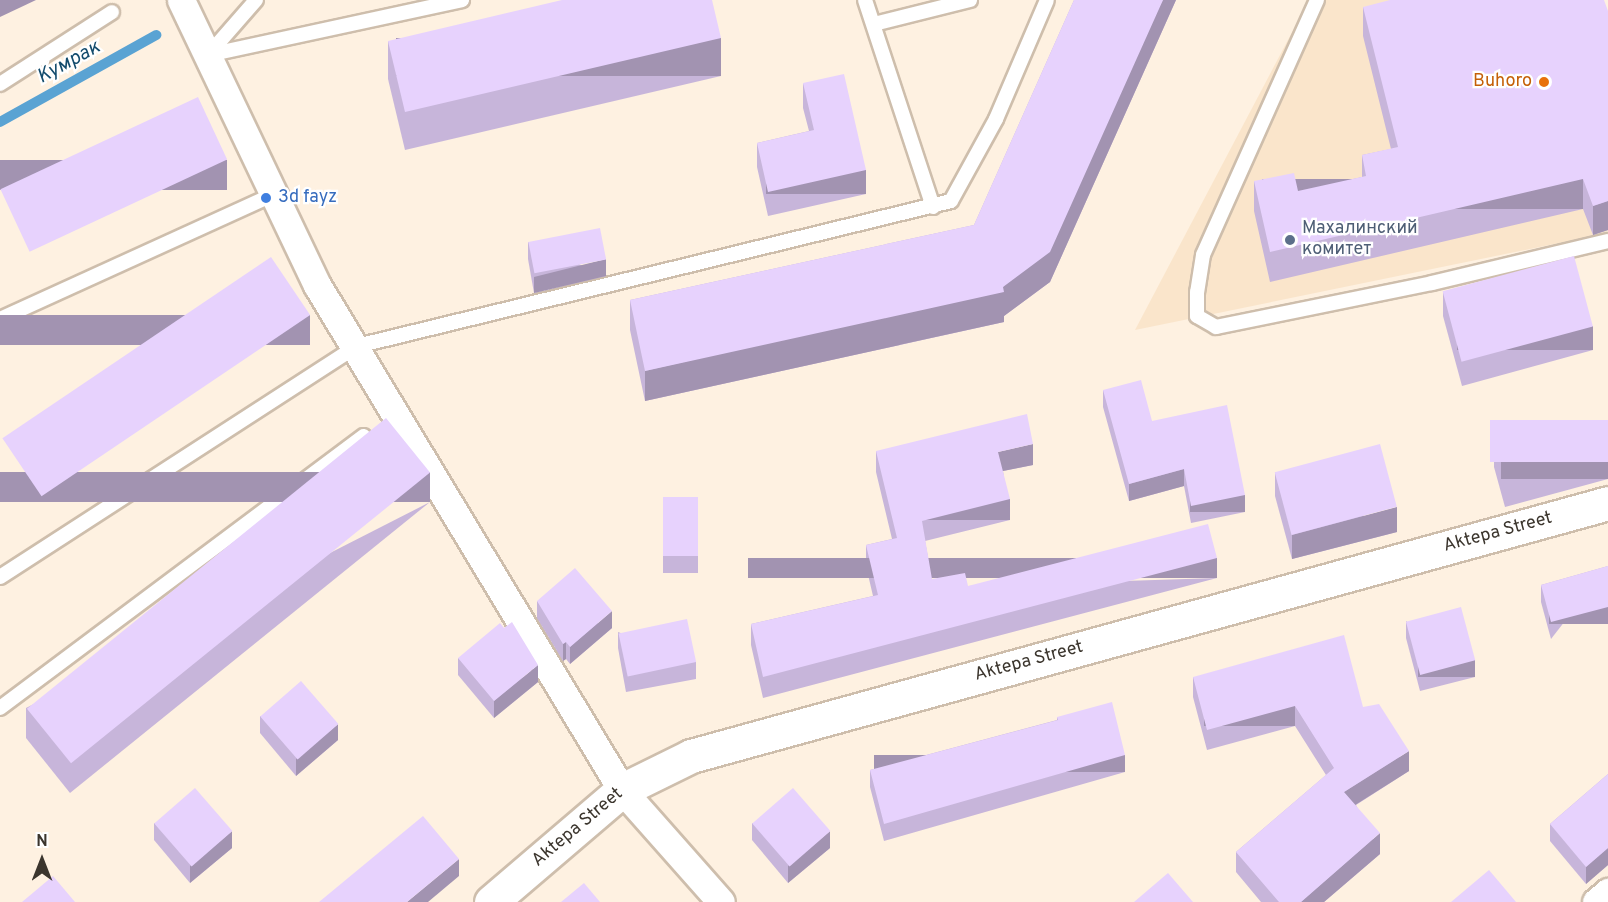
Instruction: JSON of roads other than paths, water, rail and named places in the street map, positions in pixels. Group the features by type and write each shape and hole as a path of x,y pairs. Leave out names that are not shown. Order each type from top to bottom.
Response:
{"street":[{"path":"181,0 317,285 357,346 622,790 721,902"},
{"name":"Aktepa Street","path":"491,902 622,790 691,756 1608,503"},
{"path":"1596,902 1608,892"}],"lane":[{"path":"208,56 256,0"},
{"path":"208,56 462,0"},
{"path":"865,0 933,207"},
{"path":"874,24 970,0"},
{"path":"0,577 357,346 951,201 996,118 1047,0"},
{"path":"1317,0 1203,255 1197,292 1197,316 1216,327 1432,283 1608,241"},
{"path":"0,84 112,12"},
{"path":"0,319 274,194"},
{"path":"0,708 363,436"}],"waterway":[{"name":"Кумрак","path":"0,122 156,35"}],"place":[{"name":"Buhoro","path":"1544,82"},
{"name":"3d fayz","path":"266,198"},
{"name":"Махалинский комитет","path":"1290,240"}]}
